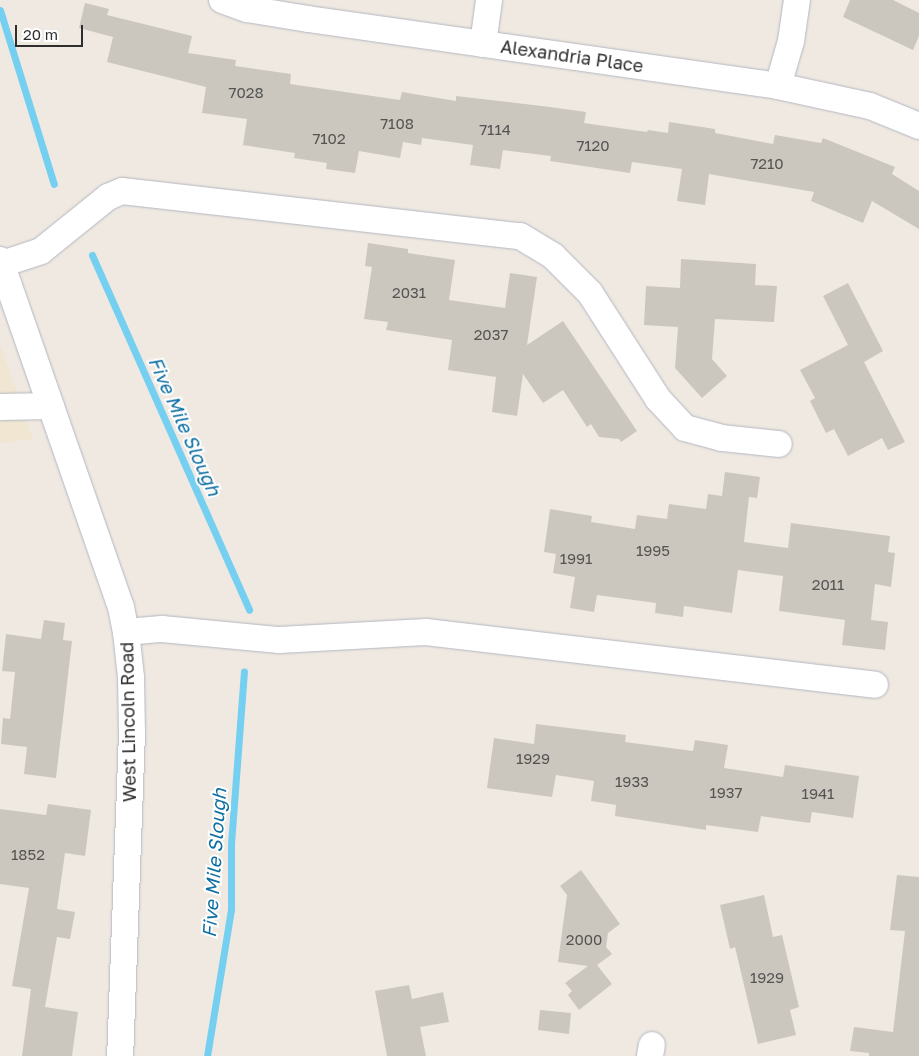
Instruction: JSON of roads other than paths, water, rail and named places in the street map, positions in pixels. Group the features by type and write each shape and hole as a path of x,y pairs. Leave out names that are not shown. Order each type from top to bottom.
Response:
{"street":[{"name":"Alexandria Place","path":"222,0 247,9 308,20 778,86 870,106 919,126"},
{"path":"483,44 489,0"},
{"path":"778,86 791,40 797,0"},
{"path":"1,262 41,252 108,197 122,191 520,236 553,256 590,293 658,399 685,428 722,438 780,444"},
{"name":"West Lincoln Road","path":"1,262 121,607 126,632 131,677 132,733 120,1056"},
{"path":"0,407 51,406"},
{"path":"126,632 162,629 279,640 426,632 875,684"}],"waterway":[{"name":"Five Mile Slough","path":"0,10 54,184"},
{"name":"Five Mile Slough","path":"92,255 249,610"},
{"name":"Five Mile Slough","path":"207,1056 231,910 231,844 244,671"}]}
